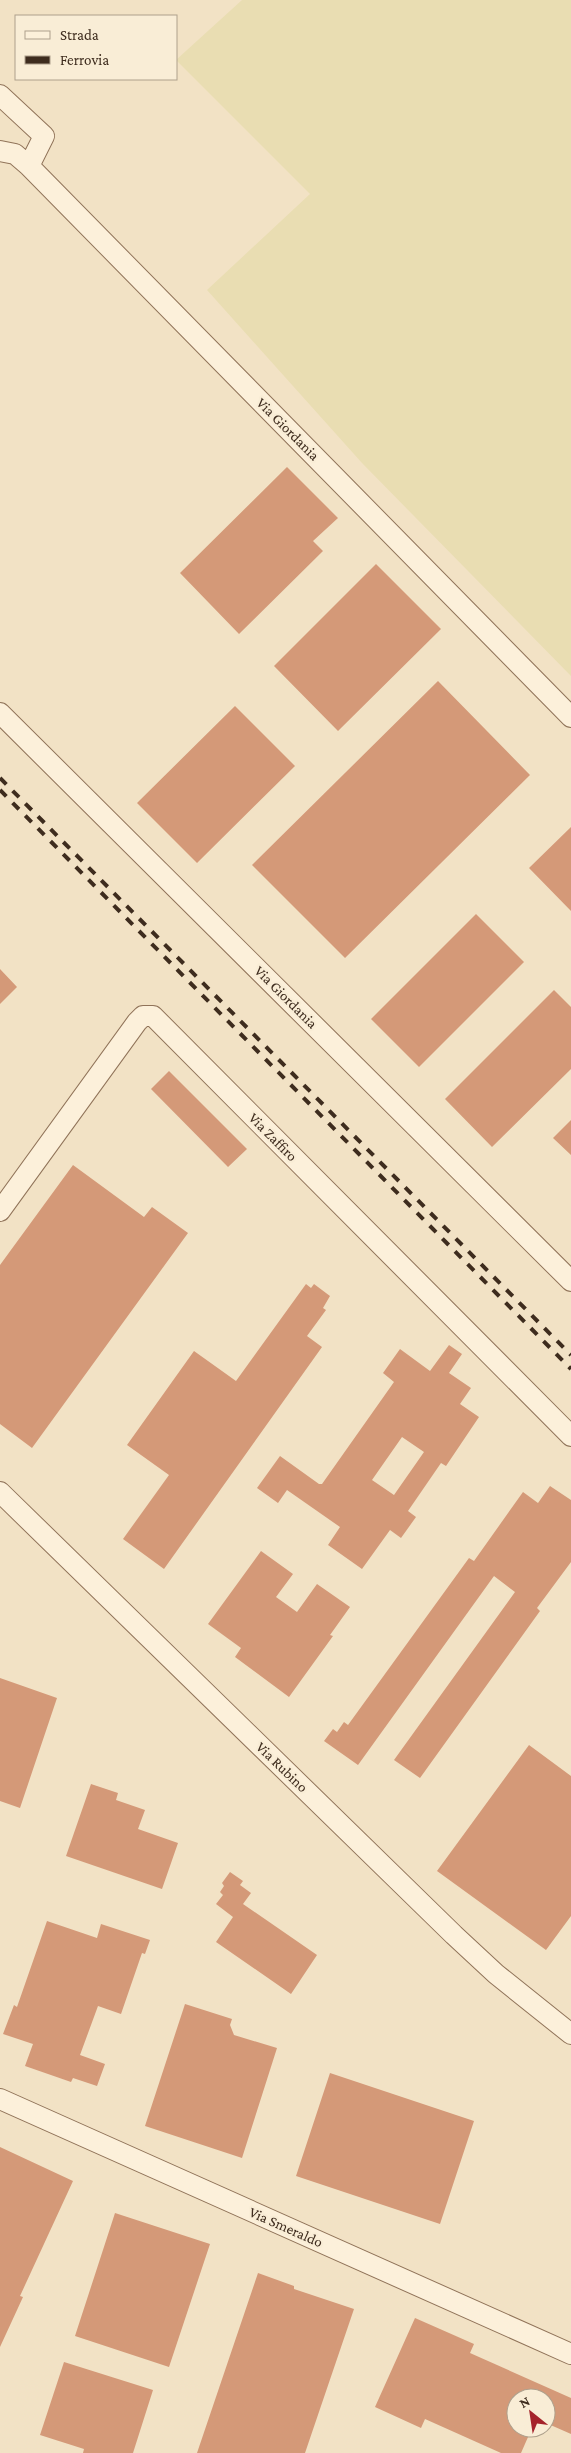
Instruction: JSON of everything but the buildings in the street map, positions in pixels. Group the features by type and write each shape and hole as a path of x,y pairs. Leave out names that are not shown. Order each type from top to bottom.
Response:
{"street":[{"path":"0,95 44,136 29,166"},
{"name":"Via Giordania","path":"0,151 15,154 29,166 571,717"},
{"name":"Via Giordania","path":"0,713 571,1281"},
{"name":"Via Zaffiro","path":"0,1211 137,1022 144,1016 153,1016 571,1436"},
{"name":"Via Rubino","path":"0,1492 461,1942 496,1974 571,2034"},
{"name":"Via Smeraldo","path":"0,2099 571,2354"}],"shaded area":[{"path":"242,0 571,0 571,676 362,463 207,290 310,194 178,62 178,58"}],"railway":[{"path":"0,778 571,1355"},
{"path":"0,790 571,1369"}]}
